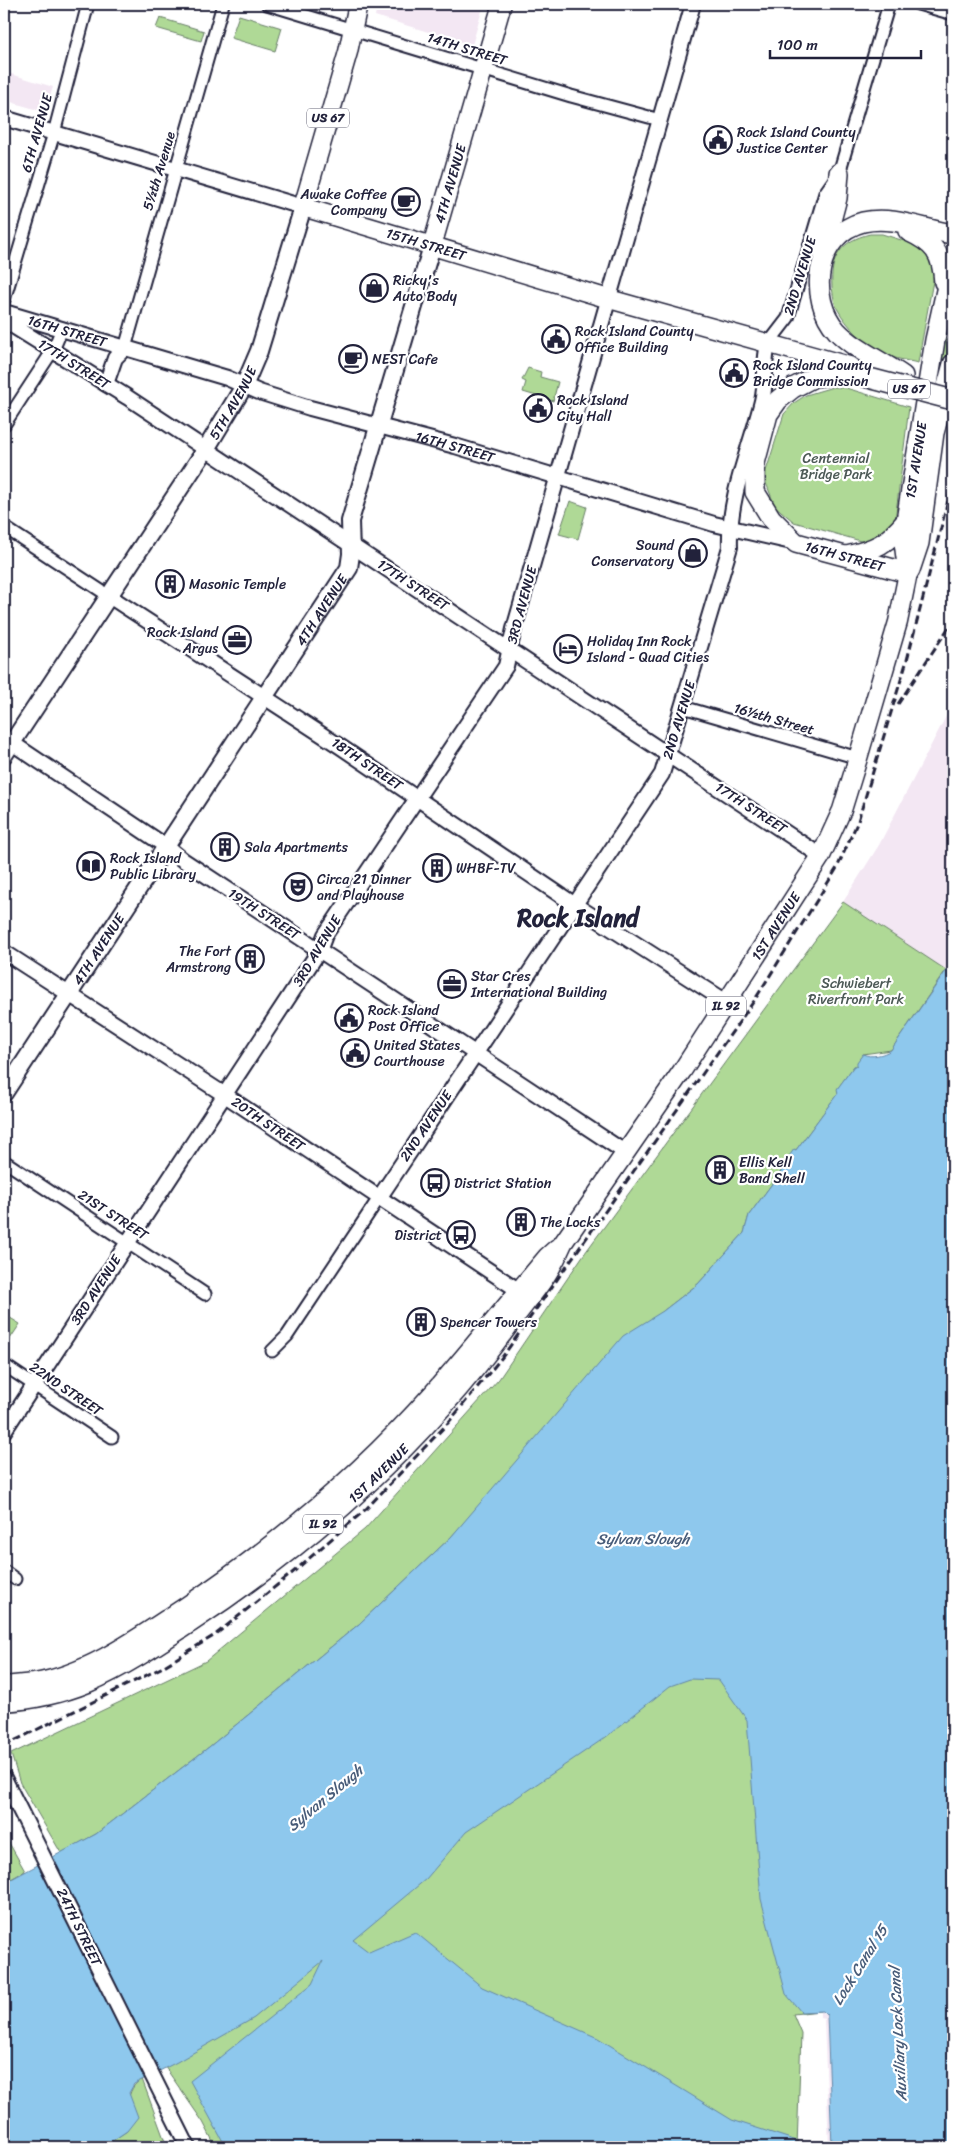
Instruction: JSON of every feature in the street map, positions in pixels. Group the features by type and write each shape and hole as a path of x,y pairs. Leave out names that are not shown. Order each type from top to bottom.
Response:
{"highway":[{"path":"796,543 771,518 755,492 755,463 768,414 786,392 814,377 862,367 846,340 830,322 820,290 819,267 837,198 839,172"},
{"path":"819,267 828,250 840,234 865,222 903,223 953,234"},
{"path":"889,222 929,242 938,253 943,268 942,306"},
{"name":"1ST AVENUE","path":"908,573 904,542 906,521 942,306 953,259"},
{"name":"1ST AVENUE","path":"908,573 919,543 934,433 953,364"},
{"name":"US 67","path":"862,367 953,388"},
{"name":"15TH STREET","path":"862,367 953,400"},
{"path":"846,556 882,545 892,538 906,521"},
{"name":"16TH STREET","path":"796,543 908,573"}],"main road":[{"name":"5TH AVENUE","path":"6,746 109,596 206,449 244,386 259,351 303,207 353,29 358,4"},
{"name":"4TH AVENUE","path":"4,1093 344,578 351,561 350,521 502,4"},
{"name":"15TH STREET","path":"303,207 609,299 768,344 862,367"},
{"name":"1ST AVENUE","path":"4,1686 34,1683 54,1678 102,1658 165,1620 240,1570 326,1499 366,1462 524,1295 553,1268 563,1243 728,1003 821,856 842,810 858,758 900,615 908,573"},
{"name":"1ST AVENUE","path":"4,1702 51,1695 103,1676 171,1636 258,1576 328,1520 408,1444 459,1388 524,1295"}],"street":[{"name":"6TH AVENUE","path":"4,300 54,133 88,4"},
{"name":"5½th Avenue","path":"125,348 223,4"},
{"name":"14TH STREET","path":"267,4 483,70 660,120"},
{"name":"3RD AVENUE","path":"4,1431 319,950 330,928 503,672 609,299 613,278 693,4"},
{"name":"2ND AVENUE","path":"272,1351 288,1336 378,1198 662,774 730,547 729,527 748,447 763,401 766,382 765,356 768,344 788,318 822,202 839,172 889,4"},
{"path":"918,4 953,14"},
{"name":"15TH STREET","path":"4,118 303,207"},
{"name":"16TH STREET","path":"4,312 227,378 244,386 310,408 379,425 729,527 796,543"},
{"name":"17TH STREET","path":"4,316 10,324 206,449 821,856"},
{"path":"4,425 53,350 62,329"},
{"path":"106,384 116,358 125,348"},
{"name":"18TH STREET","path":"4,528 418,798 575,905 728,1003"},
{"name":"16½th Street","path":"683,707 858,758"},
{"name":"19TH STREET","path":"6,746 167,847 182,860 626,1153"},
{"name":"20TH STREET","path":"4,952 225,1095 524,1295"},
{"name":"21ST STREET","path":"4,1161 206,1294"},
{"name":"22ND STREET","path":"4,1365 112,1437"},
{"path":"4,1571 15,1578"},
{"name":"24TH STREET","path":"4,1778 188,2147"}],"shaded area":[{"path":"377,4 484,4 472,45 375,16"},
{"path":"8,73 53,87 45,112 4,100 4,87"},
{"path":"953,703 953,961 946,970 843,902 879,845"},
{"path":"820,2011 827,2015 832,2147 829,2147 824,2019 820,2018"}],"green space":[{"path":"239,15 282,28 275,51 231,38"},
{"path":"160,18 204,31 201,41 156,28"},
{"path":"870,234 882,234 917,245 926,251 935,270 918,363 892,357 877,351 850,327 836,305 832,287 835,259 844,246 851,241"},
{"path":"953,299 953,349 945,372 938,370"},
{"path":"528,368 541,372 540,377 558,382 553,401 523,392 526,382 522,380"},
{"name":"Centennial Bridge Park","path":"833,387 846,388 909,407 895,521 882,537 864,542 794,522 775,506 766,483 766,471 784,414 794,403 806,395"},
{"path":"570,501 587,507 578,539 559,534"},
{"name":"Schwiebert Riverfront Park","path":"843,902 946,970 891,1050 863,1054 857,1066 854,1066 838,1088 838,1093 795,1149 788,1162 749,1215 744,1233 698,1284 663,1311 451,1537 359,1624 209,1747 96,1834 61,1853 20,1783 11,1754 206,1661 365,1529 499,1379 582,1257"},
{"path":"7,1316 20,1324 4,1348 4,1321"},
{"path":"752,1646 820,2011 793,2014 801,2033 797,2147 218,2130 226,2147 216,2147 203,2122 165,2067 612,1706"},
{"path":"4,1834 25,1871 4,1883"},
{"path":"142,2079 167,2147 103,2147 127,2131 127,2109 130,2095 136,2083"}],"water":[{"path":"953,961 953,2147 832,2147 827,2015 823,2011 801,2012 786,1994 761,1899 747,1720 719,1680 690,1679 670,1686 606,1737 466,1832 426,1879 353,1940 369,1952 415,1932 482,1987 598,2038 732,2120 797,2141 797,2147 226,2147 190,2081 312,1984 323,1961 254,2018 134,2084 129,2093 138,2117 127,2131 103,2147 4,2147 4,1883 96,1834 209,1747 359,1624 451,1537 623,1336 663,1311 698,1284 744,1233 749,1215 788,1162 786,1161 794,1149 796,1150 838,1093 837,1089 854,1066 857,1066 857,1062 863,1054 869,1056 877,1055 891,1050"}],"railway":[{"path":"4,1746 161,1668 215,1635 291,1574 366,1509 448,1423 503,1356 754,1001 837,868 858,821 907,660 953,481"},
{"path":"898,704 953,621"}],"place":[{"name":"Rock Island County Justice Center","path":"718,140"},
{"name":"Awake Coffee Company","path":"406,202"},
{"name":"Ricky's Auto Body","path":"374,288"},
{"name":"Rock Island County Office Building","path":"556,339"},
{"name":"NEST Cafe","path":"353,359"},
{"name":"Rock Island County Bridge Commission","path":"734,373"},
{"name":"Rock Island City Hall","path":"538,408"},
{"name":"Sound Conservatory","path":"693,553"},
{"name":"Masonic Temple","path":"170,584"},
{"name":"Rock Island Argus","path":"237,640"},
{"name":"Holiday Inn Rock Island - Quad Cities","path":"568,649"},
{"name":"Sala Apartments","path":"225,847"},
{"name":"Rock Island Public Library","path":"91,866"},
{"name":"WHBF-TV","path":"437,868"},
{"name":"Circa 21 Dinner and Playhouse","path":"298,887"},
{"name":"The Fort Armstrong","path":"250,959"},
{"name":"Star Cres International Building","path":"452,984"},
{"name":"Rock Island Post Office","path":"349,1018"},
{"name":"United States Courthouse","path":"355,1053"},
{"name":"Ellis Kell Band Shell","path":"720,1170"},
{"name":"District Station","path":"435,1183"},
{"name":"The Locks","path":"521,1222"},
{"name":"District","path":"461,1235"},
{"name":"Spencer Towers","path":"421,1322"}],"district":[{"name":"Rock Island","path":"578,918"}],"water label":[{"name":"Sylvan Slough","path":"643,1539"},
{"name":"Sylvan Slough","path":"325,1798"},
{"name":"Lock Canal 15","path":"860,1965"},
{"name":"Auxiliary Lock Canal","path":"898,2034"}]}
